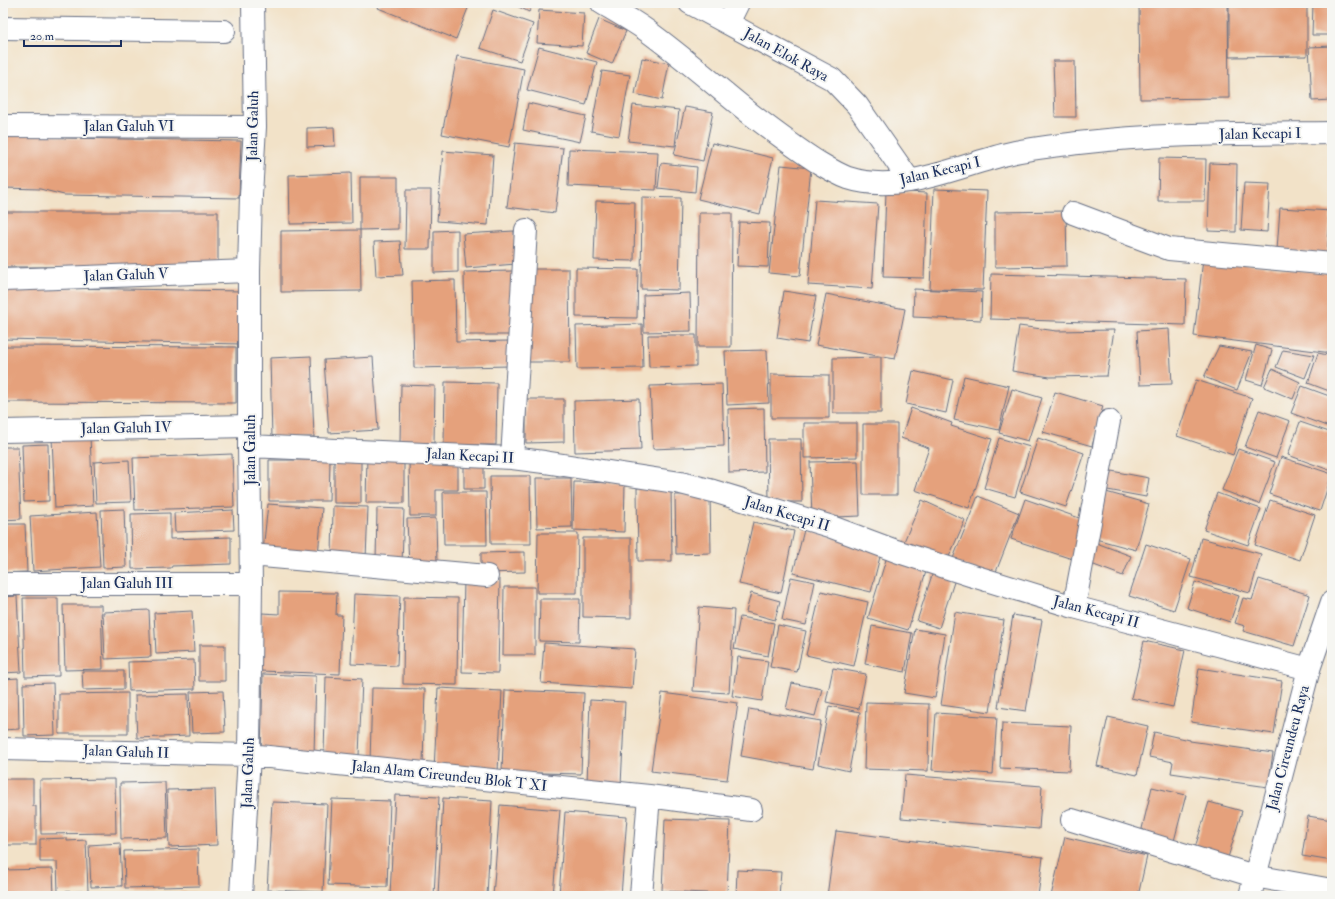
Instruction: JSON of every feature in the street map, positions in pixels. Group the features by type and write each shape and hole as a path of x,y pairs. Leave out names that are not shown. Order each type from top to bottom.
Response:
{"street":[{"name":"Jalan Galuh","path":"241,896 249,755 251,555 249,271 254,127 253,3"},
{"name":"Jalan Kecapi I","path":"602,3 645,30 772,131 825,167 847,178 864,182 880,184 910,181 1008,154 1110,140 1185,135 1332,133"},
{"name":"Jalan Elok Raya","path":"690,3 832,79 857,105 910,181"},
{"path":"728,23 738,3"},
{"path":"3,28 224,31"},
{"name":"Jalan Galuh VI","path":"3,126 254,127"},
{"path":"1074,213 1169,249 1332,264"},
{"path":"512,458 526,230"},
{"name":"Jalan Galuh V","path":"3,280 249,271"},
{"path":"1074,607 1109,421"},
{"name":"Jalan Galuh IV","path":"3,431 249,436"},
{"name":"Jalan Kecapi II","path":"249,436 512,458 667,481 713,491 829,526 970,576 1074,607 1309,669"},
{"path":"251,555 487,576"},
{"name":"Jalan Galuh III","path":"3,584 251,584"},
{"name":"Jalan Cireundeu Raya","path":"1252,886 1309,669 1332,602"},
{"name":"Jalan Galuh II","path":"3,749 249,755"},
{"name":"Jalan Alam Cireundeu Blok T XI","path":"249,755 649,796 751,810"},
{"path":"641,896 649,796"},
{"path":"1072,820 1252,886 1332,890"}],"building":[{"path":"380,3 470,3 456,39 378,8"},
{"path":"511,3 533,3 529,12"},
{"path":"1139,3 1228,3 1229,98 1140,99"},
{"path":"1229,3 1307,3 1307,56 1229,57"},
{"path":"1313,3 1332,3 1332,35 1312,35"},
{"path":"493,10 533,24 520,61 480,48"},
{"path":"539,10 584,13 582,46 537,43"},
{"path":"599,19 626,31 612,64 586,53"},
{"path":"1332,46 1332,100 1312,101 1309,47"},
{"path":"539,47 597,62 586,105 527,90"},
{"path":"457,56 524,69 509,147 442,134"},
{"path":"642,58 669,63 662,100 635,94"},
{"path":"1053,61 1075,61 1076,117 1055,117"},
{"path":"602,71 630,75 619,136 591,131"},
{"path":"528,103 586,116 580,142 523,130"},
{"path":"633,105 679,110 675,146 628,141"},
{"path":"685,107 713,112 703,161 674,155"},
{"path":"334,127 335,146 307,147 307,128"},
{"path":"3,131 41,132 66,138 241,141 239,198 64,195 40,189 3,188"},
{"path":"515,143 563,148 555,213 507,207"},
{"path":"712,143 773,158 760,214 698,199"},
{"path":"569,149 658,152 656,190 568,186"},
{"path":"443,151 493,155 488,225 437,221"},
{"path":"1159,158 1206,159 1205,201 1158,201"},
{"path":"661,163 697,167 695,192 658,188"},
{"path":"1210,163 1237,164 1236,232 1208,231"},
{"path":"781,165 811,168 800,276 769,273"},
{"path":"351,173 352,223 290,224 289,175"},
{"path":"360,177 398,177 398,229 360,230"},
{"path":"1244,183 1270,184 1267,232 1241,230"},
{"path":"934,189 987,191 983,290 930,289"},
{"path":"406,190 431,190 430,249 405,249"},
{"path":"886,191 927,193 924,278 883,277"},
{"path":"642,197 681,198 679,290 641,289"},
{"path":"815,200 878,204 872,289 808,285"},
{"path":"596,201 635,202 634,261 594,260"},
{"path":"1280,208 1331,211 1327,253 1277,250"},
{"path":"1066,211 1067,266 995,267 995,212"},
{"path":"3,212 218,212 218,267 3,267"},
{"path":"699,213 732,213 731,347 698,347"},
{"path":"739,222 770,223 768,267 737,266"},
{"path":"360,230 361,291 281,292 281,231"},
{"path":"458,230 458,272 434,273 434,231"},
{"path":"514,231 516,264 466,268 463,234"},
{"path":"400,241 403,275 376,276 374,242"},
{"path":"1203,259 1332,274 1332,353 1194,336"},
{"path":"576,268 638,269 637,318 576,317"},
{"path":"525,269 569,269 570,362 526,362"},
{"path":"513,271 514,335 465,335 464,272"},
{"path":"991,274 1186,279 1185,325 990,319"},
{"path":"455,280 456,342 510,341 511,366 414,368 412,281"},
{"path":"3,287 242,291 241,344 3,339"},
{"path":"914,289 982,292 981,320 913,317"},
{"path":"784,291 816,296 808,343 777,338"},
{"path":"690,293 691,331 644,332 643,295"},
{"path":"826,294 905,309 895,359 816,345"},
{"path":"642,324 643,368 577,369 576,326"},
{"path":"1019,326 1057,331 1114,330 1107,376 1050,377 1012,371"},
{"path":"1169,329 1172,384 1140,385 1137,331"},
{"path":"648,335 696,335 696,366 649,367"},
{"path":"1256,345 1272,350 1262,385 1246,380"},
{"path":"5,346 236,347 236,403 5,402"},
{"path":"1219,346 1252,352 1237,390 1204,377"},
{"path":"767,350 769,403 727,405 725,351"},
{"path":"1283,350 1314,355 1305,378 1276,367"},
{"path":"1318,353 1332,356 1332,392 1308,383"},
{"path":"311,356 314,437 272,438 270,358"},
{"path":"373,357 378,430 329,433 324,360"},
{"path":"881,357 881,413 833,413 833,358"},
{"path":"1272,369 1300,382 1293,399 1264,387"},
{"path":"913,371 953,380 946,413 906,404"},
{"path":"771,374 829,375 829,418 771,418"},
{"path":"964,376 1009,386 999,430 954,420"},
{"path":"1196,380 1252,398 1233,455 1177,436"},
{"path":"445,382 497,383 496,445 444,445"},
{"path":"722,384 724,446 653,449 650,386"},
{"path":"401,385 435,386 434,443 400,442"},
{"path":"1302,386 1332,397 1332,428 1291,413"},
{"path":"1012,389 1042,398 1028,441 999,433"},
{"path":"1055,392 1103,406 1092,446 1043,432"},
{"path":"526,399 564,399 564,442 526,443"},
{"path":"639,399 641,450 575,452 574,401"},
{"path":"764,408 765,472 729,473 728,409"},
{"path":"911,408 952,423 951,426 992,439 969,508 915,490 929,448 901,438"},
{"path":"1259,410 1290,421 1276,458 1245,447"},
{"path":"1300,422 1332,433 1332,471 1288,455"},
{"path":"804,423 857,423 857,457 804,458"},
{"path":"863,424 897,424 897,495 863,495"},
{"path":"90,436 93,506 55,508 52,437"},
{"path":"999,438 1030,447 1015,497 984,488"},
{"path":"1038,438 1084,453 1066,507 1020,492"},
{"path":"768,439 801,439 802,502 769,502"},
{"path":"48,444 49,501 24,502 22,445"},
{"path":"3,447 18,447 21,519 3,520"},
{"path":"1238,449 1275,462 1259,504 1222,490"},
{"path":"232,454 234,507 135,510 133,458"},
{"path":"367,456 404,457 404,503 366,503"},
{"path":"409,457 458,462 458,490 436,490 436,516 410,516"},
{"path":"1281,457 1332,474 1320,511 1269,494"},
{"path":"464,459 484,459 484,489 464,489"},
{"path":"129,460 131,502 96,503 94,462"},
{"path":"269,460 330,460 329,501 269,501"},
{"path":"334,460 361,460 361,503 334,503"},
{"path":"858,461 860,516 812,518 810,462"},
{"path":"1106,470 1149,478 1146,497 1102,489"},
{"path":"490,476 530,476 531,544 491,544"},
{"path":"536,478 571,478 572,527 537,528"},
{"path":"574,482 625,483 624,532 573,530"},
{"path":"671,487 672,561 638,561 637,488"},
{"path":"443,492 486,492 487,545 444,545"},
{"path":"1106,492 1149,504 1136,550 1092,538"},
{"path":"1217,493 1261,509 1248,545 1204,530"},
{"path":"710,494 711,553 676,554 675,495"},
{"path":"978,496 1019,513 994,577 952,561"},
{"path":"1025,499 1085,520 1072,559 1011,539"},
{"path":"922,500 965,520 945,566 902,546"},
{"path":"1270,500 1315,515 1300,560 1255,545"},
{"path":"268,504 322,508 318,556 263,551"},
{"path":"333,506 368,507 366,559 332,558"},
{"path":"377,508 404,509 402,563 376,562"},
{"path":"124,509 126,567 103,568 101,510"},
{"path":"233,510 234,530 175,532 174,513"},
{"path":"97,512 100,567 33,571 30,516"},
{"path":"170,513 170,539 231,537 231,564 132,569 131,514"},
{"path":"436,518 437,566 409,567 407,519"},
{"path":"753,522 794,531 781,593 739,584"},
{"path":"3,524 25,524 27,572 3,573"},
{"path":"804,530 882,549 871,592 793,573"},
{"path":"538,533 578,533 577,593 537,593"},
{"path":"583,538 631,538 631,618 583,617"},
{"path":"1201,538 1261,554 1250,593 1191,577"},
{"path":"1094,542 1131,556 1123,576 1086,562"},
{"path":"1146,544 1191,559 1174,610 1129,596"},
{"path":"525,552 525,572 481,573 481,553"},
{"path":"888,553 928,565 908,630 868,618"},
{"path":"933,572 955,579 939,628 917,621"},
{"path":"791,577 815,582 806,625 782,620"},
{"path":"1259,579 1310,595 1294,646 1243,631 1245,626 1235,623 1243,598 1252,600"},
{"path":"464,580 500,580 498,673 462,672"},
{"path":"1195,582 1239,596 1230,622 1187,608"},
{"path":"504,587 535,587 535,655 503,655"},
{"path":"821,591 868,602 854,666 806,655"},
{"path":"279,592 337,593 336,615 342,615 340,674 260,671 262,613 279,614"},
{"path":"751,593 780,601 775,620 746,612"},
{"path":"354,594 400,596 397,666 351,664"},
{"path":"17,596 21,672 3,673 3,597"},
{"path":"404,597 458,598 457,685 403,684"},
{"path":"23,598 58,598 59,676 25,677"},
{"path":"540,599 580,599 579,642 539,641"},
{"path":"63,605 101,605 103,669 65,670"},
{"path":"699,607 734,610 729,693 693,691"},
{"path":"149,610 151,657 105,659 103,612"},
{"path":"192,611 194,652 156,654 154,613"},
{"path":"955,612 1004,620 990,712 941,705"},
{"path":"1013,615 1042,620 1026,711 998,707"},
{"path":"740,617 774,623 768,656 734,649"},
{"path":"778,625 806,631 797,672 770,667"},
{"path":"872,626 912,633 905,672 865,664"},
{"path":"915,629 945,634 935,698 904,693"},
{"path":"1144,641 1185,650 1173,707 1131,698"},
{"path":"544,643 635,649 632,689 541,683"},
{"path":"199,645 225,645 225,681 199,681"},
{"path":"738,657 768,661 762,701 732,696"},
{"path":"194,660 195,689 129,691 128,662"},
{"path":"833,668 866,674 859,709 826,702"},
{"path":"1199,668 1282,681 1274,734 1191,722"},
{"path":"82,671 124,671 124,689 83,690"},
{"path":"263,674 316,676 314,754 261,753"},
{"path":"326,677 362,679 359,756 324,755"},
{"path":"18,678 19,729 3,730 3,679"},
{"path":"53,683 55,735 24,736 23,684"},
{"path":"792,683 822,689 815,716 786,709"},
{"path":"372,688 425,689 423,765 370,763"},
{"path":"438,688 502,691 498,772 434,770"},
{"path":"505,690 584,693 581,774 502,772"},
{"path":"223,691 225,732 192,733 190,692"},
{"path":"128,693 128,734 59,734 59,694"},
{"path":"662,693 738,703 727,780 651,771"},
{"path":"188,694 189,736 137,738 135,695"},
{"path":"590,700 625,702 621,785 587,783"},
{"path":"866,702 929,704 928,771 864,769"},
{"path":"829,706 860,712 849,771 818,764"},
{"path":"749,709 821,721 813,769 741,756"},
{"path":"936,713 997,717 993,774 932,770"},
{"path":"1108,717 1148,726 1137,775 1097,766"},
{"path":"1002,723 1071,726 1069,771 1000,768"},
{"path":"1154,732 1190,741 1273,753 1268,787 1171,773 1173,762 1149,757"},
{"path":"905,775 1042,786 1039,829 901,818"},
{"path":"3,779 33,779 33,806 36,806 36,845 3,845"},
{"path":"115,779 116,833 41,834 40,780"},
{"path":"165,782 167,838 121,839 120,783"},
{"path":"1152,787 1186,795 1174,841 1141,833"},
{"path":"215,789 217,845 169,847 167,790"},
{"path":"395,795 439,797 434,896 390,895"},
{"path":"443,798 492,801 487,896 438,896"},
{"path":"332,799 390,801 387,887 328,885"},
{"path":"272,802 327,804 323,892 267,890"},
{"path":"1209,802 1242,811 1227,861 1194,851"},
{"path":"500,805 560,810 553,896 493,896"},
{"path":"565,812 627,817 621,896 559,896"},
{"path":"1308,816 1332,820 1332,861 1302,856"},
{"path":"665,819 730,821 727,894 662,891"},
{"path":"836,831 1043,857 1038,896 827,896"},
{"path":"1065,837 1147,856 1138,896 1051,896"},
{"path":"67,838 67,841 86,840 88,891 58,892 57,862 40,862 40,839"},
{"path":"120,843 122,886 91,887 89,845"},
{"path":"198,849 199,886 125,888 124,851"},
{"path":"53,869 54,896 3,896 3,870"},
{"path":"737,870 781,872 779,896 736,896"},
{"path":"194,892 194,896 125,896 125,894"}]}
